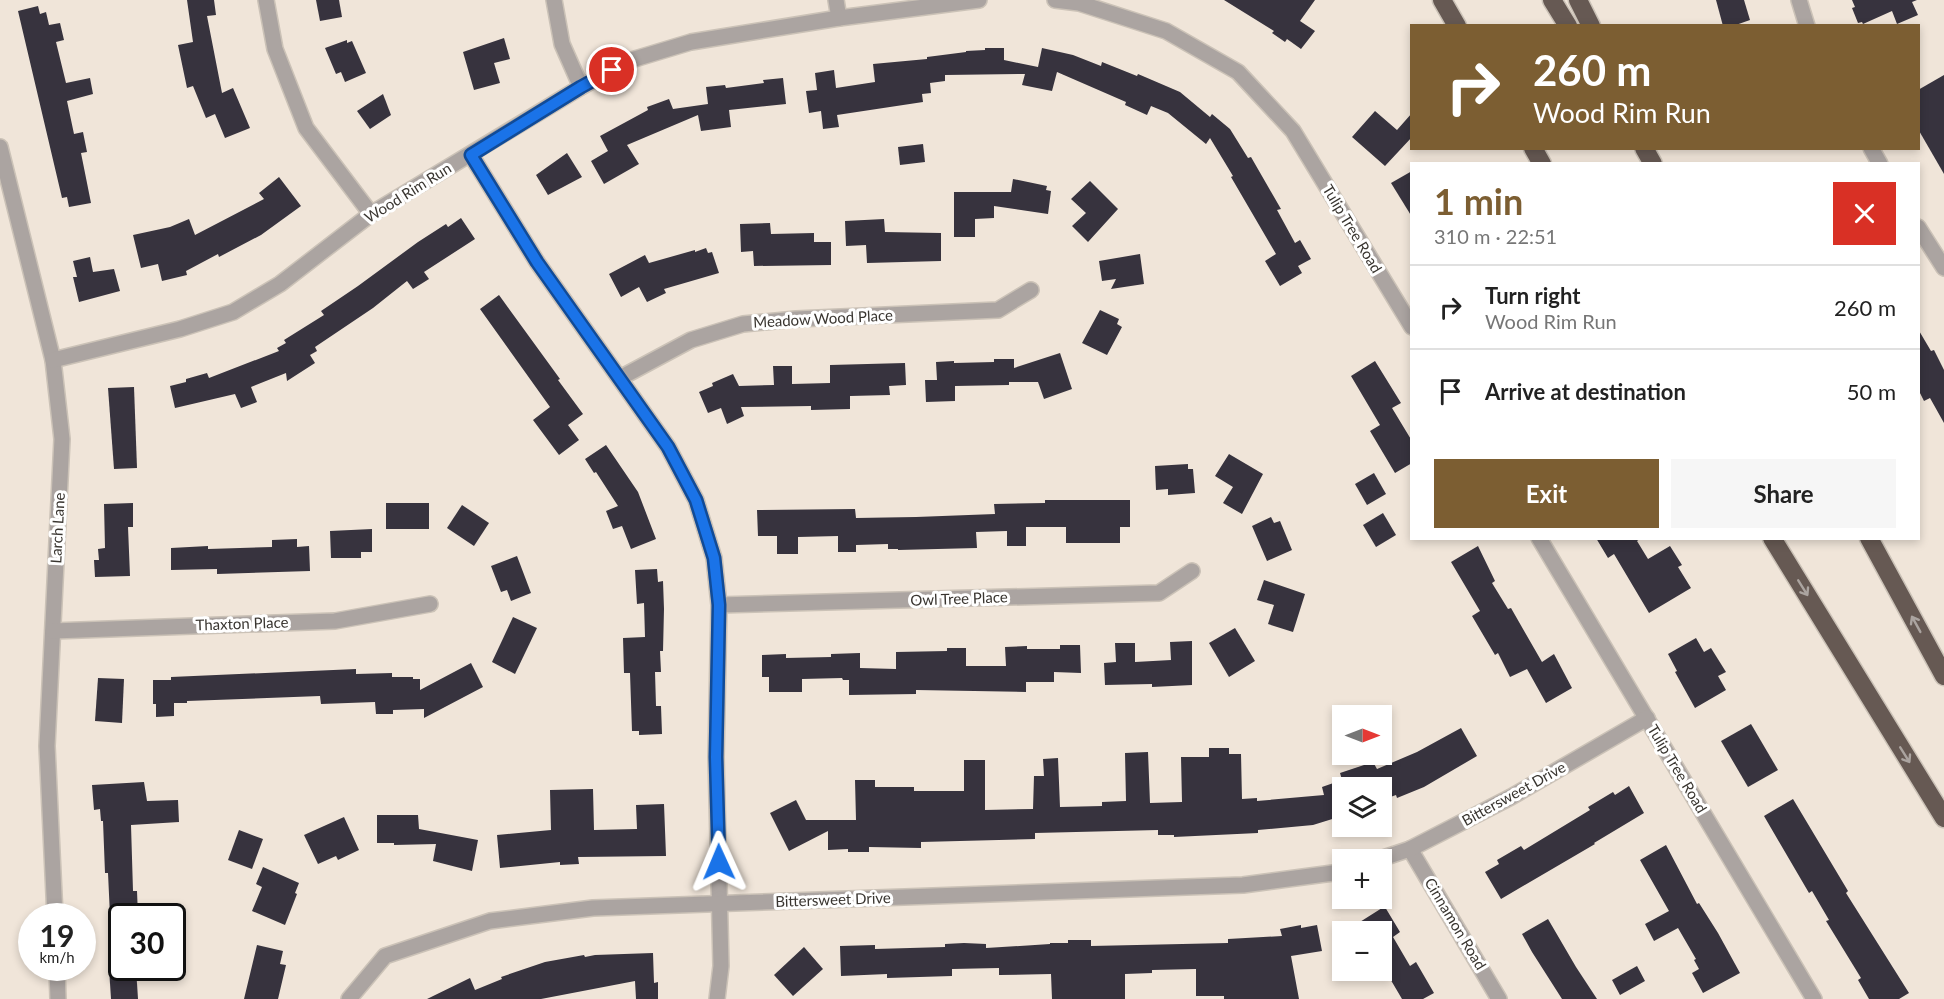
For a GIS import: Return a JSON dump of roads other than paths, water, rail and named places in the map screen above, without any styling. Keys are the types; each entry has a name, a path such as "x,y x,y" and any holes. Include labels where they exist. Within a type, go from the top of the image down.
{"highway":[{"path":"1442,0 1456,24"},
{"path":"1552,0 1567,24"},
{"path":"1578,0 1591,24"},
{"path":"1773,540 1944,818"},
{"path":"1870,540 1944,676"}],"street":[{"path":"266,0 275,49 306,128 371,214"},
{"path":"554,0 562,44 581,87"},
{"path":"836,0 839,18"},
{"name":"Wood Rim Run","path":"53,360 180,329 233,312 280,284 371,214 628,61 691,42 839,18 979,0"},
{"path":"1055,0 1079,2"},
{"path":"1799,0 1806,24"},
{"name":"Tulip Tree Road","path":"1079,2 1166,31 1238,72 1293,131 1410,324"},
{"name":"Larch Lane","path":"0,147 53,360 62,440 47,746 54,903"},
{"path":"471,155 537,262 668,447 696,500 714,558 719,605 716,757 721,966 717,999"},
{"path":"1920,230 1944,268"},
{"name":"Meadow Wood Place","path":"620,378 691,340 743,324 796,319 998,310 1031,290"},
{"name":"Tulip Tree Road","path":"1540,540 1815,999"},
{"name":"Owl Tree Place","path":"719,605 1160,593 1192,571"},
{"name":"Thaxton Place","path":"53,631 334,621 430,604"},
{"name":"Bittersweet Drive","path":"1392,855 1410,849 1511,797 1647,718"},
{"name":"Cinnamon Road","path":"1410,849 1499,999"},
{"name":"Bittersweet Drive","path":"349,999 385,956 490,921 593,908 1243,885 1332,873"},
{"path":"57,981 58,999"}]}
